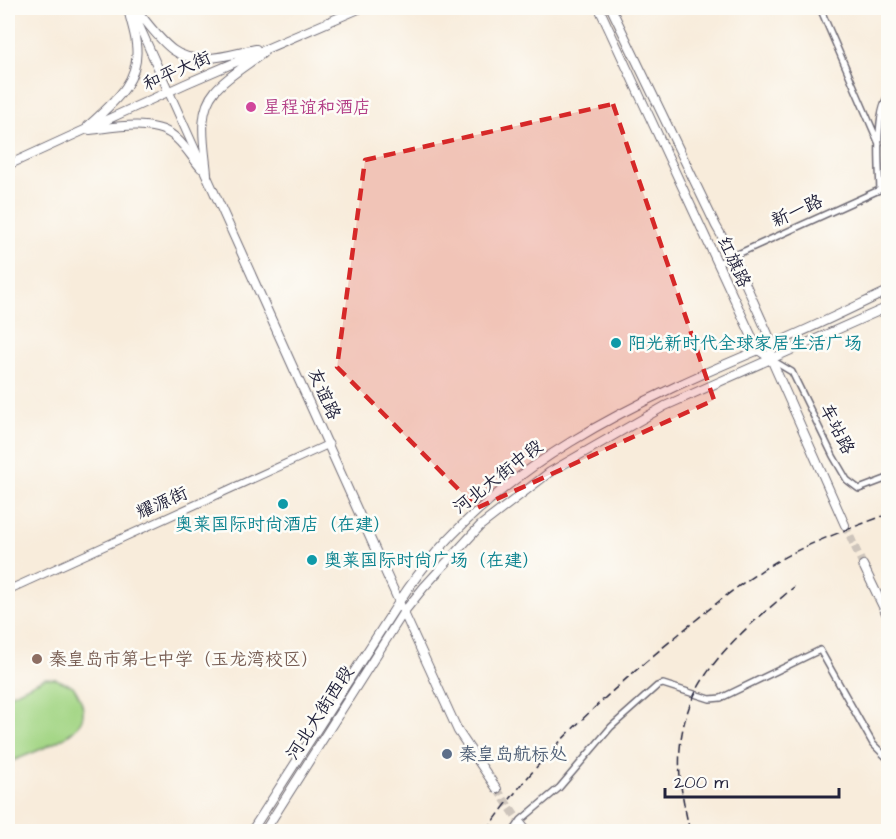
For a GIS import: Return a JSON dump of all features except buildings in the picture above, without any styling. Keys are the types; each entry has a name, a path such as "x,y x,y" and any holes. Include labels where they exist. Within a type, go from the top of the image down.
{"main road":[{"name":"友谊路","path":"129,8 207,175 458,731 497,789"},
{"path":"82,131 121,96 132,78 137,45 129,8"},
{"path":"135,8 173,51 192,58 212,58 272,46"},
{"name":"和平大街","path":"8,165 361,8"},
{"name":"红旗路","path":"599,8 758,350"},
{"path":"611,8 716,226 733,256 772,343 771,359 845,525"},
{"path":"207,175 203,125 207,105 215,91 272,46"},
{"path":"82,131 136,124 155,128 176,137 207,175"},
{"name":"河北大街中段","path":"251,831 414,579 451,537 508,486 596,426 632,407 888,291"},
{"name":"河北大街西段","path":"264,831 404,612 480,526 550,472 665,405 888,308"},
{"path":"758,350 771,359"},
{"path":"863,565 888,617"},
{"path":"521,824 527,831"}],"street":[{"path":"820,8 879,144"},
{"path":"880,190 879,144 884,102 888,96"},
{"name":"新一路","path":"718,263 888,186"},
{"name":"车站路","path":"771,359 792,372 818,428 847,480 859,489 888,478"},
{"name":"耀源街","path":"8,590 329,444"},
{"path":"513,831 521,820 559,788 611,727 657,686 663,684 710,699 721,698 820,650 873,744 888,759"}],"highlighted area":[{"path":"613,104 714,400 477,508 337,367 365,160"}],"green space":[{"path":"45,678 56,679 73,686 83,707 83,717 76,728 59,741 8,763 8,696"}],"tunnel":[{"path":"845,525 863,565"},
{"path":"497,789 521,824"}],"railway":[{"path":"486,832 527,778 572,729 647,661 724,597 792,553 888,514"},
{"path":"690,832 680,778 680,745 686,717 696,691 728,647 794,587"}],"place":[{"name":"星程谊和酒店","path":"251,107"},
{"name":"阳光新时代全球家居生活广场","path":"616,343"},
{"name":"奥莱国际时尚酒店（在建）","path":"283,504"},
{"name":"奥莱国际时尚广场（在建）","path":"312,560"},
{"name":"秦皇岛市第七中学（玉龙湾校区）","path":"37,659"},
{"name":"秦皇岛航标处","path":"447,754"}]}
